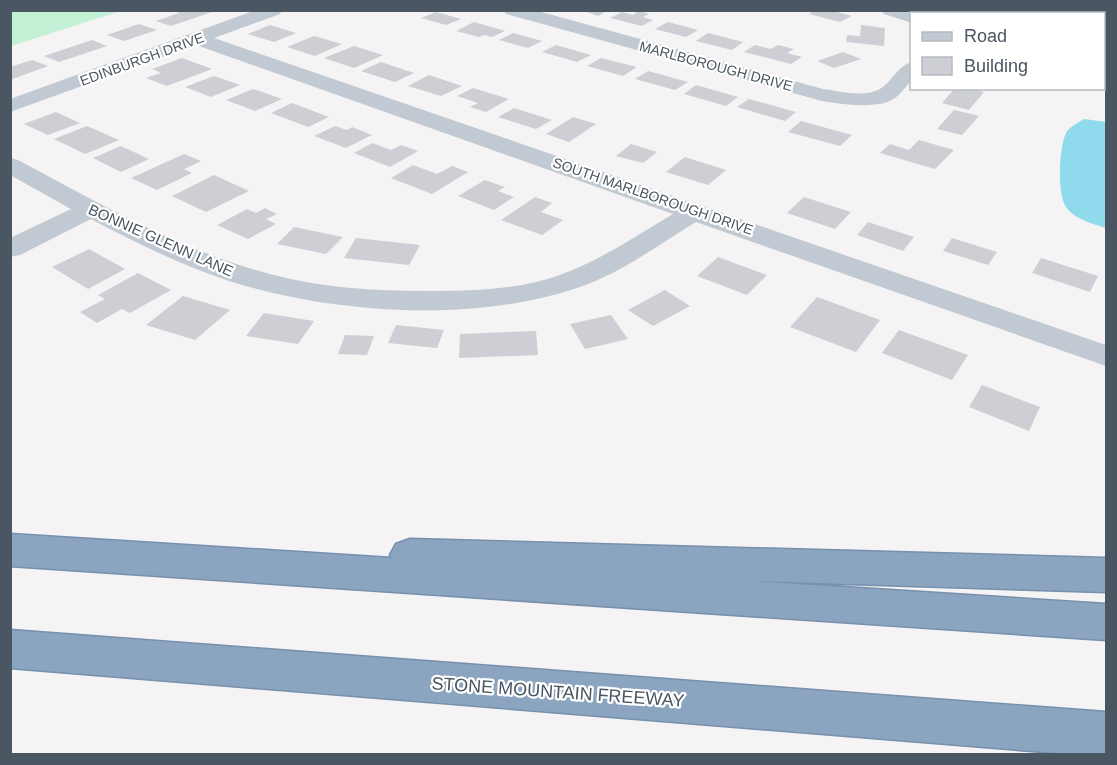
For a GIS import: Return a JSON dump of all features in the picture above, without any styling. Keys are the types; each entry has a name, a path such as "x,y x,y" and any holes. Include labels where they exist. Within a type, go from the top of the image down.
{"highway":[{"path":"10,543 1107,575"},
{"path":"10,550 1107,622"},
{"name":"STONE MOUNTAIN FREEWAY","path":"10,649 1107,735"}],"street":[{"name":"EDINBURGH DRIVE","path":"10,106 274,10"},
{"name":"MARLBOROUGH DRIVE","path":"512,10 811,92 855,100 885,95 910,70"},
{"path":"890,10 910,17"},
{"name":"SOUTH MARLBOROUGH DRIVE","path":"198,39 1107,356"},
{"name":"BONNIE GLENN LANE","path":"10,165 89,210 189,255 241,275 318,292 395,300 473,300 535,290 584,275 696,211"},
{"path":"10,249 89,210"}],"green space":[{"path":"11,10 121,10 121,11 11,46"}],"water":[{"path":"1084,119 1106,122 1106,228 1084,220 1069,211 1061,192 1060,170 1066,133"}],"building":[{"path":"173,10 209,10 212,12 171,26 156,21 179,13"},
{"path":"581,10 608,10 598,16"},
{"path":"816,10 830,10 852,16 840,22 809,14"},
{"path":"639,11 649,14 643,17 653,20 642,26 610,18 622,12 633,15"},
{"path":"436,12 461,19 446,25 421,18"},
{"path":"474,22 505,31 492,37 484,35 479,37 456,31"},
{"path":"668,22 698,30 686,37 655,29"},
{"path":"139,24 157,30 124,41 107,35"},
{"path":"270,25 296,33 274,42 248,34"},
{"path":"861,25 885,28 884,46 846,42 847,35 860,36"},
{"path":"513,33 542,41 528,48 499,40"},
{"path":"708,33 743,42 732,50 696,41"},
{"path":"314,36 342,44 315,56 287,47"},
{"path":"92,40 107,46 59,62 44,56"},
{"path":"556,45 591,55 577,62 542,52"},
{"path":"755,45 771,49 778,45 794,49 787,53 802,57 791,64 744,52"},
{"path":"354,46 383,55 354,68 324,58"},
{"path":"843,52 861,59 834,68 817,61"},
{"path":"182,58 212,69 167,86 146,78 161,73 152,69"},
{"path":"601,58 637,67 623,76 587,66"},
{"path":"32,60 48,66 10,80 10,67"},
{"path":"381,62 414,73 395,82 361,71"},
{"path":"648,71 688,82 675,90 635,79"},
{"path":"429,75 462,86 441,96 408,86"},
{"path":"214,76 240,85 211,97 185,87"},
{"path":"696,85 738,97 726,106 684,94"},
{"path":"473,88 509,99 486,112 470,107 478,103 457,96"},
{"path":"253,89 282,99 255,111 226,100"},
{"path":"953,90 984,92 969,110 942,103"},
{"path":"749,99 796,112 785,121 737,107"},
{"path":"292,103 329,117 308,127 271,113"},
{"path":"514,108 552,120 536,129 498,117"},
{"path":"954,110 979,116 962,135 937,129"},
{"path":"56,112 80,123 48,135 24,124"},
{"path":"573,117 596,124 569,142 546,134"},
{"path":"801,121 852,135 840,146 788,132"},
{"path":"87,126 119,140 85,154 54,139"},
{"path":"335,126 347,130 352,127 372,135 346,148 314,136"},
{"path":"919,140 954,150 935,169 880,153 890,144 909,150"},
{"path":"372,143 391,150 401,145 418,151 390,167 354,153"},
{"path":"631,144 657,152 643,163 616,156"},
{"path":"121,146 149,159 121,172 93,158"},
{"path":"184,154 201,161 184,169 192,173 157,190 131,178"},
{"path":"685,157 726,170 708,185 666,172"},
{"path":"413,165 437,174 452,166 468,172 432,194 391,178"},
{"path":"214,175 249,191 206,212 172,196"},
{"path":"485,180 505,187 498,191 514,197 494,210 458,196"},
{"path":"535,197 552,203 541,212 563,220 542,235 501,220"},
{"path":"804,197 851,212 835,229 787,213"},
{"path":"265,208 277,214 266,219 276,224 248,239 217,225 247,209 256,213"},
{"path":"868,222 914,237 903,251 857,235"},
{"path":"294,227 343,237 326,254 277,244"},
{"path":"356,238 420,245 409,265 344,258"},
{"path":"952,238 997,252 988,265 943,251"},
{"path":"89,249 125,269 88,289 52,267"},
{"path":"718,257 767,275 747,295 697,276"},
{"path":"1041,258 1098,276 1090,292 1032,273"},
{"path":"138,273 171,290 130,313 122,309 97,323 80,312 105,299 98,295"},
{"path":"665,290 690,306 653,326 628,310"},
{"path":"183,296 230,310 195,340 146,325"},
{"path":"817,297 880,320 856,352 790,327"},
{"path":"264,313 314,321 298,344 246,336"},
{"path":"611,315 628,339 585,349 570,324"},
{"path":"396,325 444,330 437,348 388,343"},
{"path":"899,330 968,355 952,380 882,353"},
{"path":"536,331 538,355 459,358 460,334"},
{"path":"345,335 374,336 367,355 338,354"},
{"path":"982,385 1040,407 1029,431 969,407"}]}
